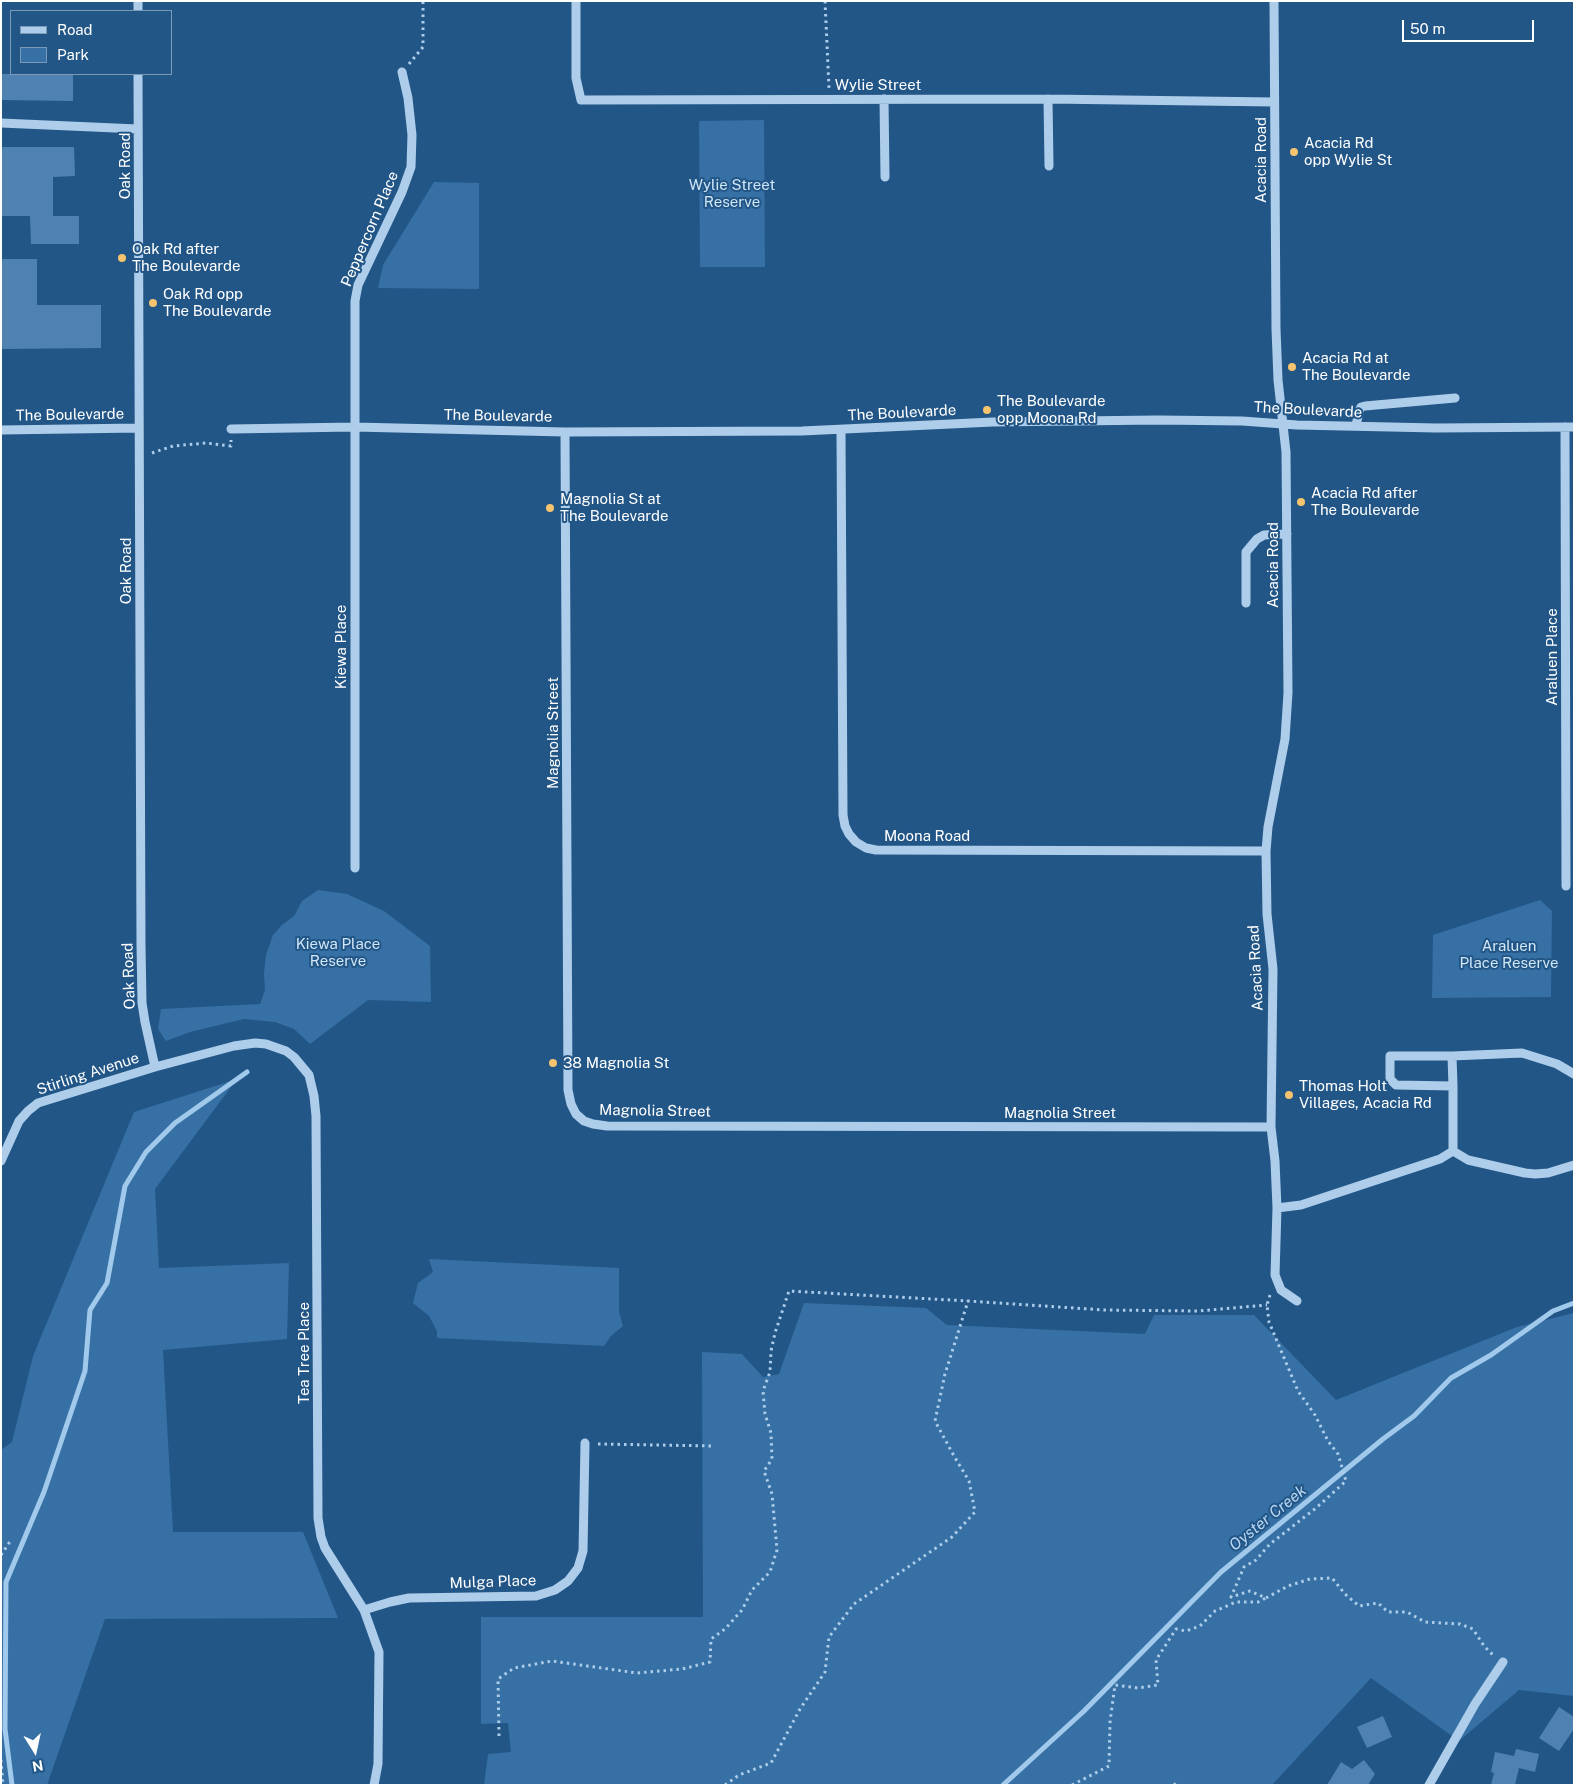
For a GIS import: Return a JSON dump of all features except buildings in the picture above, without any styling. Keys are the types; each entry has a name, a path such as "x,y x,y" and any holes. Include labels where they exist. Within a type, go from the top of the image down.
{"street":[{"name":"Wylie Street","path":"576,1 576,78 581,100 1048,99 1274,102"},
{"name":"Acacia Road","path":"1274,1 1276,329 1278,380 1286,452 1288,708 1283,747 1268,827 1266,851 1267,914 1273,969 1271,1126 1275,1161 1275,1275"},
{"name":"Peppercorn Place","path":"354,427 355,301 358,285 408,180 413,155 408,98 402,72"},
{"name":"Oak Road","path":"138,75 142,1003 155,1067"},
{"path":"884,99 885,177"},
{"path":"1048,99 1049,166"},
{"path":"1,123 138,129"},
{"path":"1356,426 1361,407 1454,398"},
{"name":"The Boulevarde","path":"231,429 354,427 565,432 841,430 993,422 1061,421 1242,421 1284,425 1436,428 1570,427"},
{"name":"Kiewa Place","path":"354,427 354,868"},
{"name":"Araluen Place","path":"1566,886 1570,427"},
{"name":"The Boulevarde","path":"1,430 139,428"},
{"name":"Moona Road","path":"841,430 843,815 848,834 856,842 866,848 876,850 1266,851"},
{"name":"Magnolia Street","path":"565,432 568,1090 571,1104 576,1114 593,1124 607,1126 1271,1126"},
{"path":"1246,603 1246,552 1257,539 1264,535 1287,534"},
{"name":"Tea Tree Place","path":"155,1067 234,1046 254,1043 266,1044 286,1051 294,1057 308,1074 314,1096 316,1116 319,1528 330,1558 364,1610 379,1652 378,1764 374,1785"},
{"path":"1453,1086 1396,1085 1390,1079 1390,1056 1522,1053 1557,1064 1574,1074"},
{"path":"1452,1056 1453,1151"},
{"name":"Stirling Avenue","path":"1,1161 19,1121 38,1103 155,1067"},
{"path":"1453,1151 1468,1160 1525,1173 1548,1173 1574,1165"},
{"path":"1276,1208 1301,1205 1440,1159 1453,1151"},
{"path":"1275,1275 1282,1290 1297,1301"},
{"name":"Mulga Place","path":"364,1610 409,1598 536,1596 555,1590 568,1582 578,1568 583,1551 585,1443"},
{"path":"1429,1785 1475,1704 1503,1662"}],"path":[{"path":"402,72 423,47 423,1"},
{"path":"825,1 830,99"},
{"path":"140,457 173,446 206,444 230,446 231,429"},
{"path":"1266,1598 1250,1591 1232,1597 1244,1566 1256,1560 1270,1544 1316,1508 1346,1481 1338,1454 1298,1391 1269,1322 1267,1305 1275,1275"},
{"path":"499,1736 498,1679 514,1668 552,1661 637,1673 682,1669 710,1662 711,1640 725,1629 742,1610 752,1590 770,1572 777,1550 772,1494 764,1471 772,1459 771,1433 765,1414 763,1391 770,1372 771,1351 775,1333 789,1291 968,1300 1104,1310 1198,1311 1267,1305"},
{"path":"725,1785 739,1775 772,1762 800,1709 825,1672 829,1637 854,1604 952,1537 975,1512 970,1480 954,1456 935,1421 945,1374 968,1300"},
{"path":"585,1443 715,1446"},
{"path":"1,1555 11,1540"},
{"path":"1072,1785 1108,1766 1110,1722 1116,1686 1138,1688 1158,1684 1156,1660 1176,1629 1186,1632 1200,1626 1215,1611 1236,1602 1258,1602 1288,1586 1310,1579 1332,1578 1345,1594 1359,1606 1378,1604 1388,1612 1407,1612 1425,1622 1460,1624 1472,1629 1484,1646 1503,1662"},
{"path":"1,1760 3,1785"}],"green space":[{"name":"Wylie Street Reserve","path":"764,120 765,267 700,267 699,121"},
{"path":"434,182 479,183 479,289 378,288 383,265"},
{"name":"Kiewa Place Reserve","path":"318,890 347,894 384,911 430,946 431,1002 368,1000 310,1044 294,1029 275,1022 244,1019 190,1032 166,1041 158,1029 161,1009 260,1004 265,990 266,955 273,935 294,916 302,901"},
{"name":"Araluen Place Reserve","path":"1540,900 1552,911 1551,997 1432,998 1433,935"},
{"path":"237,1079 155,1189 159,1268 289,1263 287,1339 163,1350 173,1532 303,1532 338,1618 105,1619 47,1785 1,1785 1,1450 12,1442 33,1356 134,1112"},
{"path":"429,1259 619,1268 619,1312 623,1326 611,1336 604,1346 437,1338 437,1331 429,1316 413,1303 418,1283 433,1272"},
{"path":"804,1303 926,1308 947,1325 1145,1334 1154,1315 1254,1315 1336,1400 1517,1327 1574,1313 1574,1696 1519,1690 1459,1741 1371,1678 1272,1785 484,1785 488,1754 511,1752 508,1723 481,1724 481,1617 703,1617 702,1352 742,1354 763,1377 779,1374"}],"waterway":[{"path":"12,1785 5,1729 6,1582 44,1492 85,1371 90,1310 107,1283 125,1186 146,1152 175,1123 247,1072"},
{"name":"Oyster Creek","path":"1003,1785 1084,1711 1221,1572 1383,1439 1414,1416 1451,1378 1491,1355 1553,1311 1574,1303"}],"place":[{"name":"Acacia Rd opp Wylie St","path":"1294,152"},
{"name":"Oak Rd after The Boulevarde","path":"122,258"},
{"name":"Oak Rd opp The Boulevarde","path":"153,303"},
{"name":"Acacia Rd at The Boulevarde","path":"1292,367"},
{"name":"The Boulevarde opp Moona Rd","path":"987,410"},
{"name":"Acacia Rd after The Boulevarde","path":"1301,502"},
{"name":"Magnolia St at The Boulevarde","path":"550,508"},
{"name":"38 Magnolia St","path":"553,1063"},
{"name":"Thomas Holt Villages, Acacia Rd","path":"1289,1095"}]}
